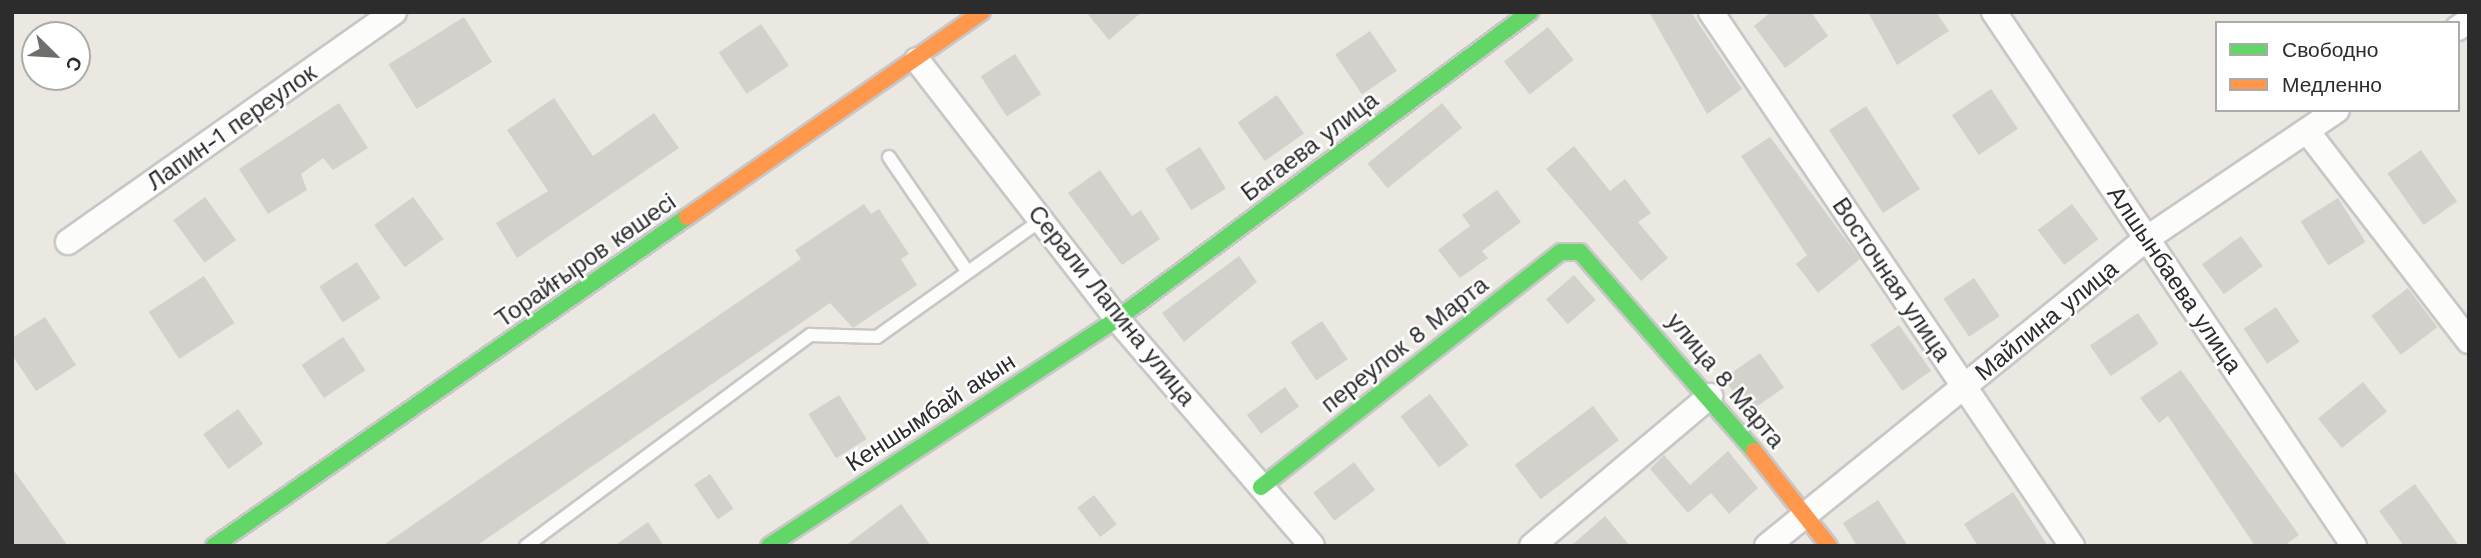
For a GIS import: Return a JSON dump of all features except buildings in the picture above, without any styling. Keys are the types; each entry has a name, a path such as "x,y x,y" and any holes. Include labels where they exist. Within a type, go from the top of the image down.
{"street":[{"name":"Лапин-1 переулок","path":"68,242 394,12"},
{"name":"Торайғыров көшесі","path":"214,546 917,60 982,12"},
{"name":"Багаева улица","path":"1117,319 1530,12"},
{"name":"Восточная улица","path":"1711,12 2072,546"},
{"name":"Алшынбаева улица","path":"1994,12 2354,546"},
{"name":"Серали Лапина улица","path":"917,60 1117,319 1312,546"},
{"name":"Майлина улица","path":"1767,546 2146,239 2334,112"},
{"path":"2307,131 2469,341"},
{"name":"переулок 8 Марта","path":"1261,486 1561,252 1580,252"},
{"name":"улица 8 Марта","path":"1580,252 1710,396 1807,514 1829,546"},
{"name":"Кеншымбай акын","path":"769,546 1117,319"},
{"path":"1532,546 1710,396"}],"lane":[{"path":"889,157 967,271"},
{"path":"526,546 810,335 877,337 1041,220"}],"traffic: fast":[{"path":"769,546 1117,319 1530,12"},
{"path":"214,546 687,217"},
{"path":"1261,487 1561,252 1580,252 1754,451"}],"traffic: slow":[{"path":"687,217 982,12"},
{"path":"1754,451 1829,546"}]}
